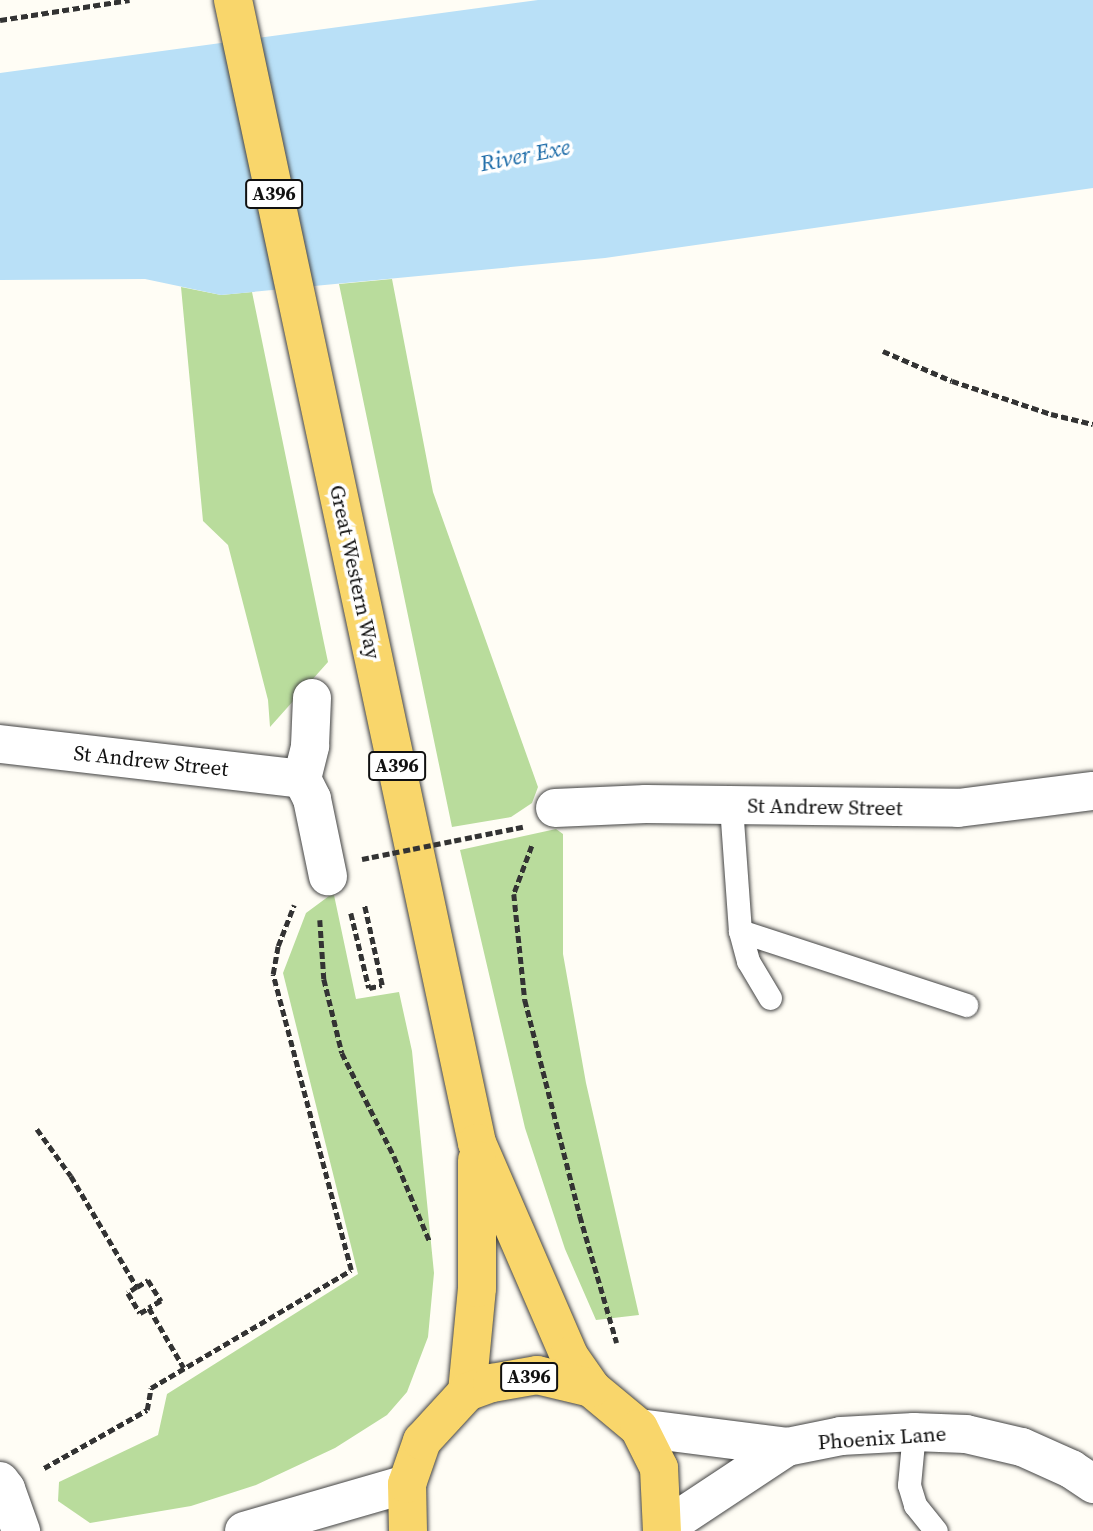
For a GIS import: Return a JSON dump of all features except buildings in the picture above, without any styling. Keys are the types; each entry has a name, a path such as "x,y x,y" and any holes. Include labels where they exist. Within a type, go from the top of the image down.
{"main road":[{"name":"Great Western Way","path":"233,0 477,1143"},
{"name":"A396","path":"477,1143 569,1356 591,1388 639,1428 659,1468 663,1530"},
{"name":"A396","path":"467,1392 477,1288 477,1143"},
{"name":"A396","path":"408,1531 407,1484 422,1441 467,1392 492,1383 537,1375 591,1388"}],"street":[{"path":"312,698 310,746 302,779 312,799 337,886"},
{"name":"St Andrew Street","path":"0,744 302,779"},
{"name":"St Andrew Street","path":"541,817 731,806 958,808 1093,791"},
{"name":"Phoenix Lane","path":"639,1428 787,1447 841,1437 914,1432 966,1434 1022,1447 1071,1469 1093,1484"},
{"name":"Phoenix Lane","path":"663,1530 787,1447"},
{"path":"244,1531 407,1484"},
{"path":"3,1485 21,1531"}],"lane":[{"path":"731,806 740,931 748,961 771,998"},
{"path":"740,931 966,1005"},
{"path":"914,1432 909,1485 915,1505 936,1531"}],"path":[{"path":"0,20 129,0"},
{"path":"883,351 952,381 1051,414 1093,424"},
{"path":"434,1251 394,1156 342,1053 324,979 337,886 362,859 541,817"},
{"path":"534,842 514,894 525,1000 580,1216 617,1343 591,1388"},
{"path":"337,886 369,988 382,985 362,898"},
{"path":"3,1485 147,1410 151,1388 351,1270 274,974 278,946 297,898"},
{"path":"37,1129 71,1176 137,1287"},
{"path":"148,1280 161,1301 140,1313 128,1293 137,1287 148,1280"},
{"path":"149,1308 184,1368"}],"green space":[{"path":"392,279 433,492 538,787 532,803 511,817 452,827 339,284"},
{"path":"181,287 221,295 252,292 328,662 270,727 268,700 228,545 203,521"},
{"path":"556,829 563,834 563,954 586,1083 639,1315 596,1320 565,1249 525,1128 460,850"},
{"path":"334,895 356,999 399,992 412,1051 434,1273 428,1337 407,1392 387,1415 335,1448 256,1485 191,1506 90,1523 58,1501 59,1482 158,1435 167,1394 358,1274 283,973 306,913"}],"water":[{"name":"River Exe","path":"538,0 1093,0 1093,188 605,258 221,295 145,279 0,280 0,73"}]}
